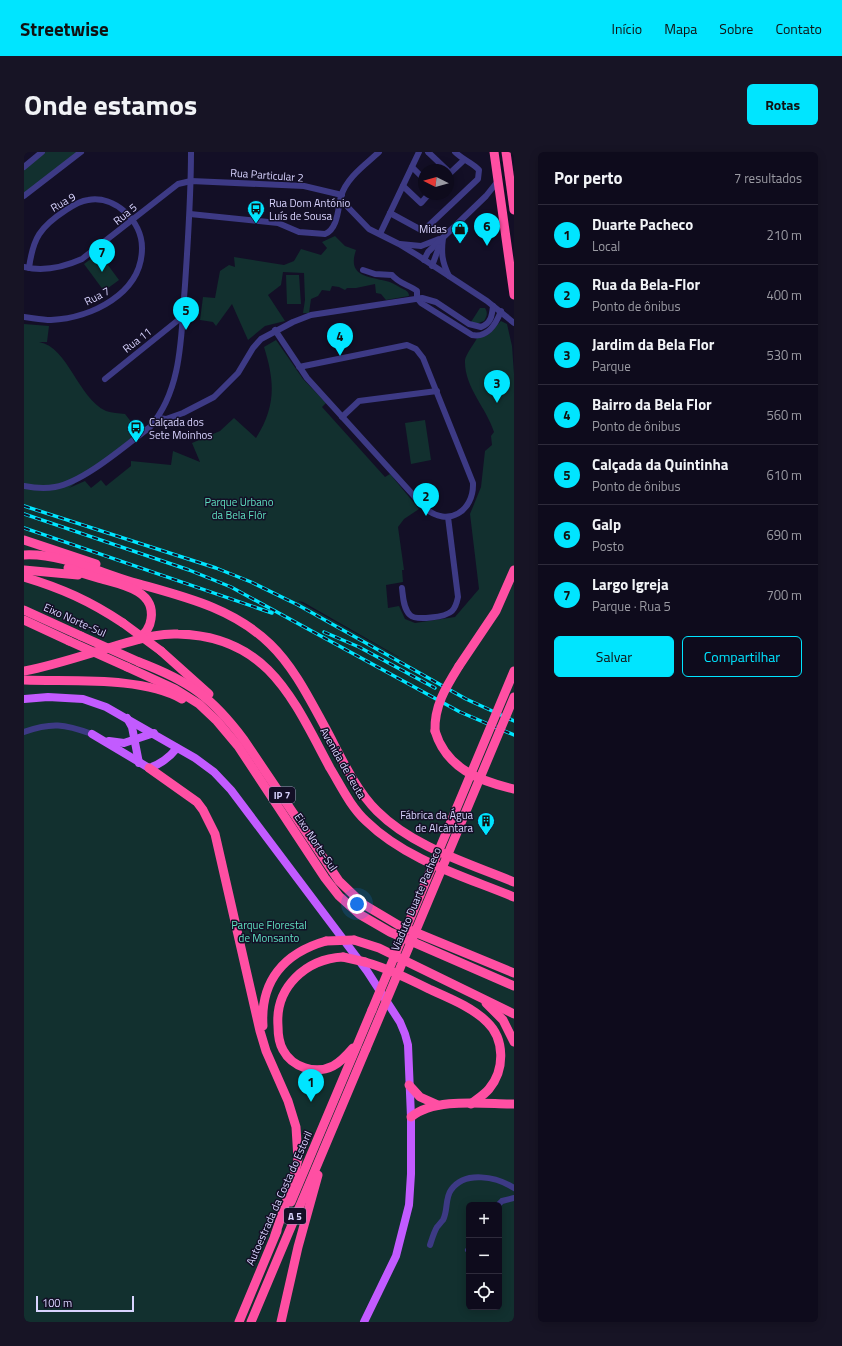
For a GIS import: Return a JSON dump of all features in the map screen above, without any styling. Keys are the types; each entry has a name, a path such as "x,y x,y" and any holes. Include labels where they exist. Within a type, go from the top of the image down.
{"highway":[{"path":"494,152 514,294"},
{"path":"506,152 514,210"},
{"path":"24,540 114,570 179,596"},
{"path":"24,556 40,555 63,560 179,596"},
{"path":"24,556 64,566 93,577 136,590 149,602 152,612 150,623 146,632 135,640"},
{"path":"24,570 93,577"},
{"path":"514,570 496,611 459,666 439,701 436,715 436,731 446,754 457,766 488,781 514,788"},
{"path":"24,577 73,593 123,623 161,651 201,685 221,711"},
{"name":"Avenida de Ceuta","path":"179,596 207,605 230,615 251,628 270,644 285,661 306,692 357,784 377,812 403,832 425,845 514,882"},
{"name":"Eixo Norte-Sul","path":"24,610 139,662 171,674 194,688 221,711 244,740 339,881 363,904 397,924 514,973"},
{"name":"Eixo Norte-Sul","path":"24,620 180,692 199,704 217,721 238,746 325,878 339,896 359,914 390,932 514,986"},
{"name":"Avenida de Ceuta","path":"24,671 135,640 167,634 201,635 237,647 250,654 271,671 293,700 344,792 366,821 390,842 423,860 514,897"},
{"path":"24,666 36,668"},
{"name":"Viaduto Duarte Pacheco","path":"342,1084 358,1042 514,671"},
{"path":"24,680 90,682 147,687 175,695 217,721"},
{"path":"293,700 306,692"},
{"name":"Viaduto Duarte Pacheco","path":"340,1111 514,697"},
{"path":"149,768 197,802 203,810 215,834 260,1031 271,1063 291,1109 298,1145 298,1159 292,1185 275,1235"},
{"path":"344,792 357,784"},
{"path":"271,1063 262,1018 265,1000 271,981 286,961 302,950 326,941 354,940 379,948 514,1014"},
{"path":"358,1042 339,1062 329,1068 317,1070 302,1067 294,1062 282,1049 279,1039 278,1010 281,1000 291,982 311,965 328,959 343,957 365,962 396,974 467,1008 485,1020 494,1030 500,1048 499,1071 489,1090 471,1104"},
{"path":"474,994 500,1017 514,1042"},
{"name":"Autoestrada da Costa do Estoril","path":"239,1322 275,1235 299,1186 342,1084"},
{"path":"409,1085 420,1097 438,1105"},
{"path":"410,1117 419,1110 438,1105 512,1105"},
{"path":"281,1322 303,1228 340,1111"},
{"name":"Autoestrada da Costa do Estoril","path":"251,1322 340,1111"}],"main road":[{"path":"24,699 48,697 83,700 106,706 154,733 214,772 231,790 367,971 400,1022 408,1045 411,1189 405,1223 396,1256 364,1322"},
{"path":"127,717 132,727 140,763"},
{"path":"92,734 117,743 134,741 154,733"},
{"path":"92,734 149,768 158,766 169,758 177,748"}],"street":[{"path":"24,167 42,152"},
{"path":"24,196 82,152"},
{"path":"24,486 33,488 54,487 76,480 150,427 158,418 167,402 181,343 190,214 191,152"},
{"path":"190,214 278,223 299,232 324,235 333,229 341,198 356,173 379,152"},
{"path":"380,234 419,152"},
{"path":"428,152 439,164"},
{"path":"390,213 423,231 478,179 480,170 475,165 464,160 455,152"},
{"path":"454,168 464,160"},
{"path":"412,167 418,173"},
{"name":"Rua Particular 2","path":"191,181 304,186 341,198"},
{"name":"Rua 5","path":"27,268 51,269 69,265 82,259 178,184 191,181"},
{"path":"424,260 428,252 486,196 498,181"},
{"path":"403,186 421,203 424,200"},
{"path":"341,198 364,225 399,244 424,260 501,311 514,323"},
{"name":"Rua 9","path":"27,268 38,234 45,225 77,204 88,200 109,202 119,206 132,220"},
{"name":"Rua 7","path":"24,318 50,320 79,315 109,303 116,297 128,285 137,272 142,259 140,236 132,220"},
{"path":"399,244 422,246 443,238"},
{"path":"432,266 443,238"},
{"path":"443,238 442,260 450,278"},
{"path":"363,270 375,274 392,275 396,280 417,291 417,298 420,303 463,331 475,335 482,335 489,331 496,323 501,311"},
{"path":"158,418 166,419 183,413 214,397 238,373 253,348 261,340 275,330 311,315 417,298 436,302 476,327 481,327 488,324 493,306"},
{"name":"Rua 11","path":"105,380 110,374 182,317"},
{"path":"275,330 299,367 307,378 425,508 439,516 448,517 463,511 468,505 473,492 473,483 437,391 422,358 416,349 407,345 299,367"},
{"path":"342,417 359,401 437,391"},
{"path":"402,588 405,607 410,615 418,618 444,615 451,612 457,605 458,597 448,517"},
{"path":"24,732 41,726 66,725 92,734"},
{"path":"430,1244 437,1228 443,1220 450,1191 460,1182 480,1177 487,1177 501,1181 514,1188"},
{"path":"501,1202 514,1198"}],"green space":[{"path":"41,152 82,152 24,198 24,165"},
{"path":"335,236 345,246 356,250 354,265 360,273 366,276 388,281 406,291 409,296 386,300 381,294 376,293 375,284 356,288 347,288 345,290 332,286 330,291 322,290 318,296 311,299 309,313 303,313 305,300 304,273 283,272 281,285 268,295 285,321 265,326 248,340 232,304 216,326 213,322 200,320 203,297 215,298 220,271 229,265 235,267 234,257 284,265 294,261 301,249 321,255 327,248 322,242"},
{"path":"99,253 119,280 104,291 84,264"},
{"path":"286,275 299,275 301,304 287,304"},
{"path":"480,308 485,308 487,311 484,321 476,324 471,322"},
{"name":"Parque Florestal de Monsanto","path":"501,321 507,324 512,346 514,374 514,1322 24,1322 24,324 49,326 47,342 39,342 49,346 58,353 96,405 106,411 125,414 136,428 134,432 137,436 69,488 85,481 91,488 101,480 106,486 131,466 131,461 171,465 173,451 200,462 192,443 220,431 234,418 256,438 267,415 272,394 270,371 264,347 276,340 303,379 326,403 322,407 385,477 390,474 419,509 404,519 398,527 404,570 402,570 403,582 386,585 388,608 399,606 405,619 415,623 455,617 479,589 470,514 481,487 485,451 492,445 491,436 494,432 472,388 466,370 465,360 477,338 488,335","holes":["298,601 303,602 399,657"]},
{"path":"425,420 431,460 411,464 405,423"}],"railway":[{"path":"24,506 216,568 251,582 298,605 466,699 514,721"},
{"path":"24,514 189,570 231,587 460,712 514,735"},
{"path":"24,528 272,613"},
{"path":"324,632 359,647 435,688"}],"place":[{"name":"Rua Dom António Luís de Sousa","path":"256,224"},
{"name":"Midas","path":"460,244"},
{"name":"Galp","path":"487,246"},
{"name":"Largo Igreja","path":"102,272"},
{"name":"Calçada da Quintinha","path":"186,330"},
{"name":"Bairro da Bela Flor","path":"340,356"},
{"name":"Jardim da Bela Flor","path":"497,403"},
{"name":"Calçada dos Sete Moinhos","path":"136,443"},
{"name":"Rua da Bela-Flor","path":"426,516"},
{"name":"Fábrica da Água de Alcântara","path":"486,836"},
{"name":"Duarte Pacheco","path":"311,1102"}],"park label":[{"name":"Parque Urbano da Bela Flôr","path":"239,508"}]}
